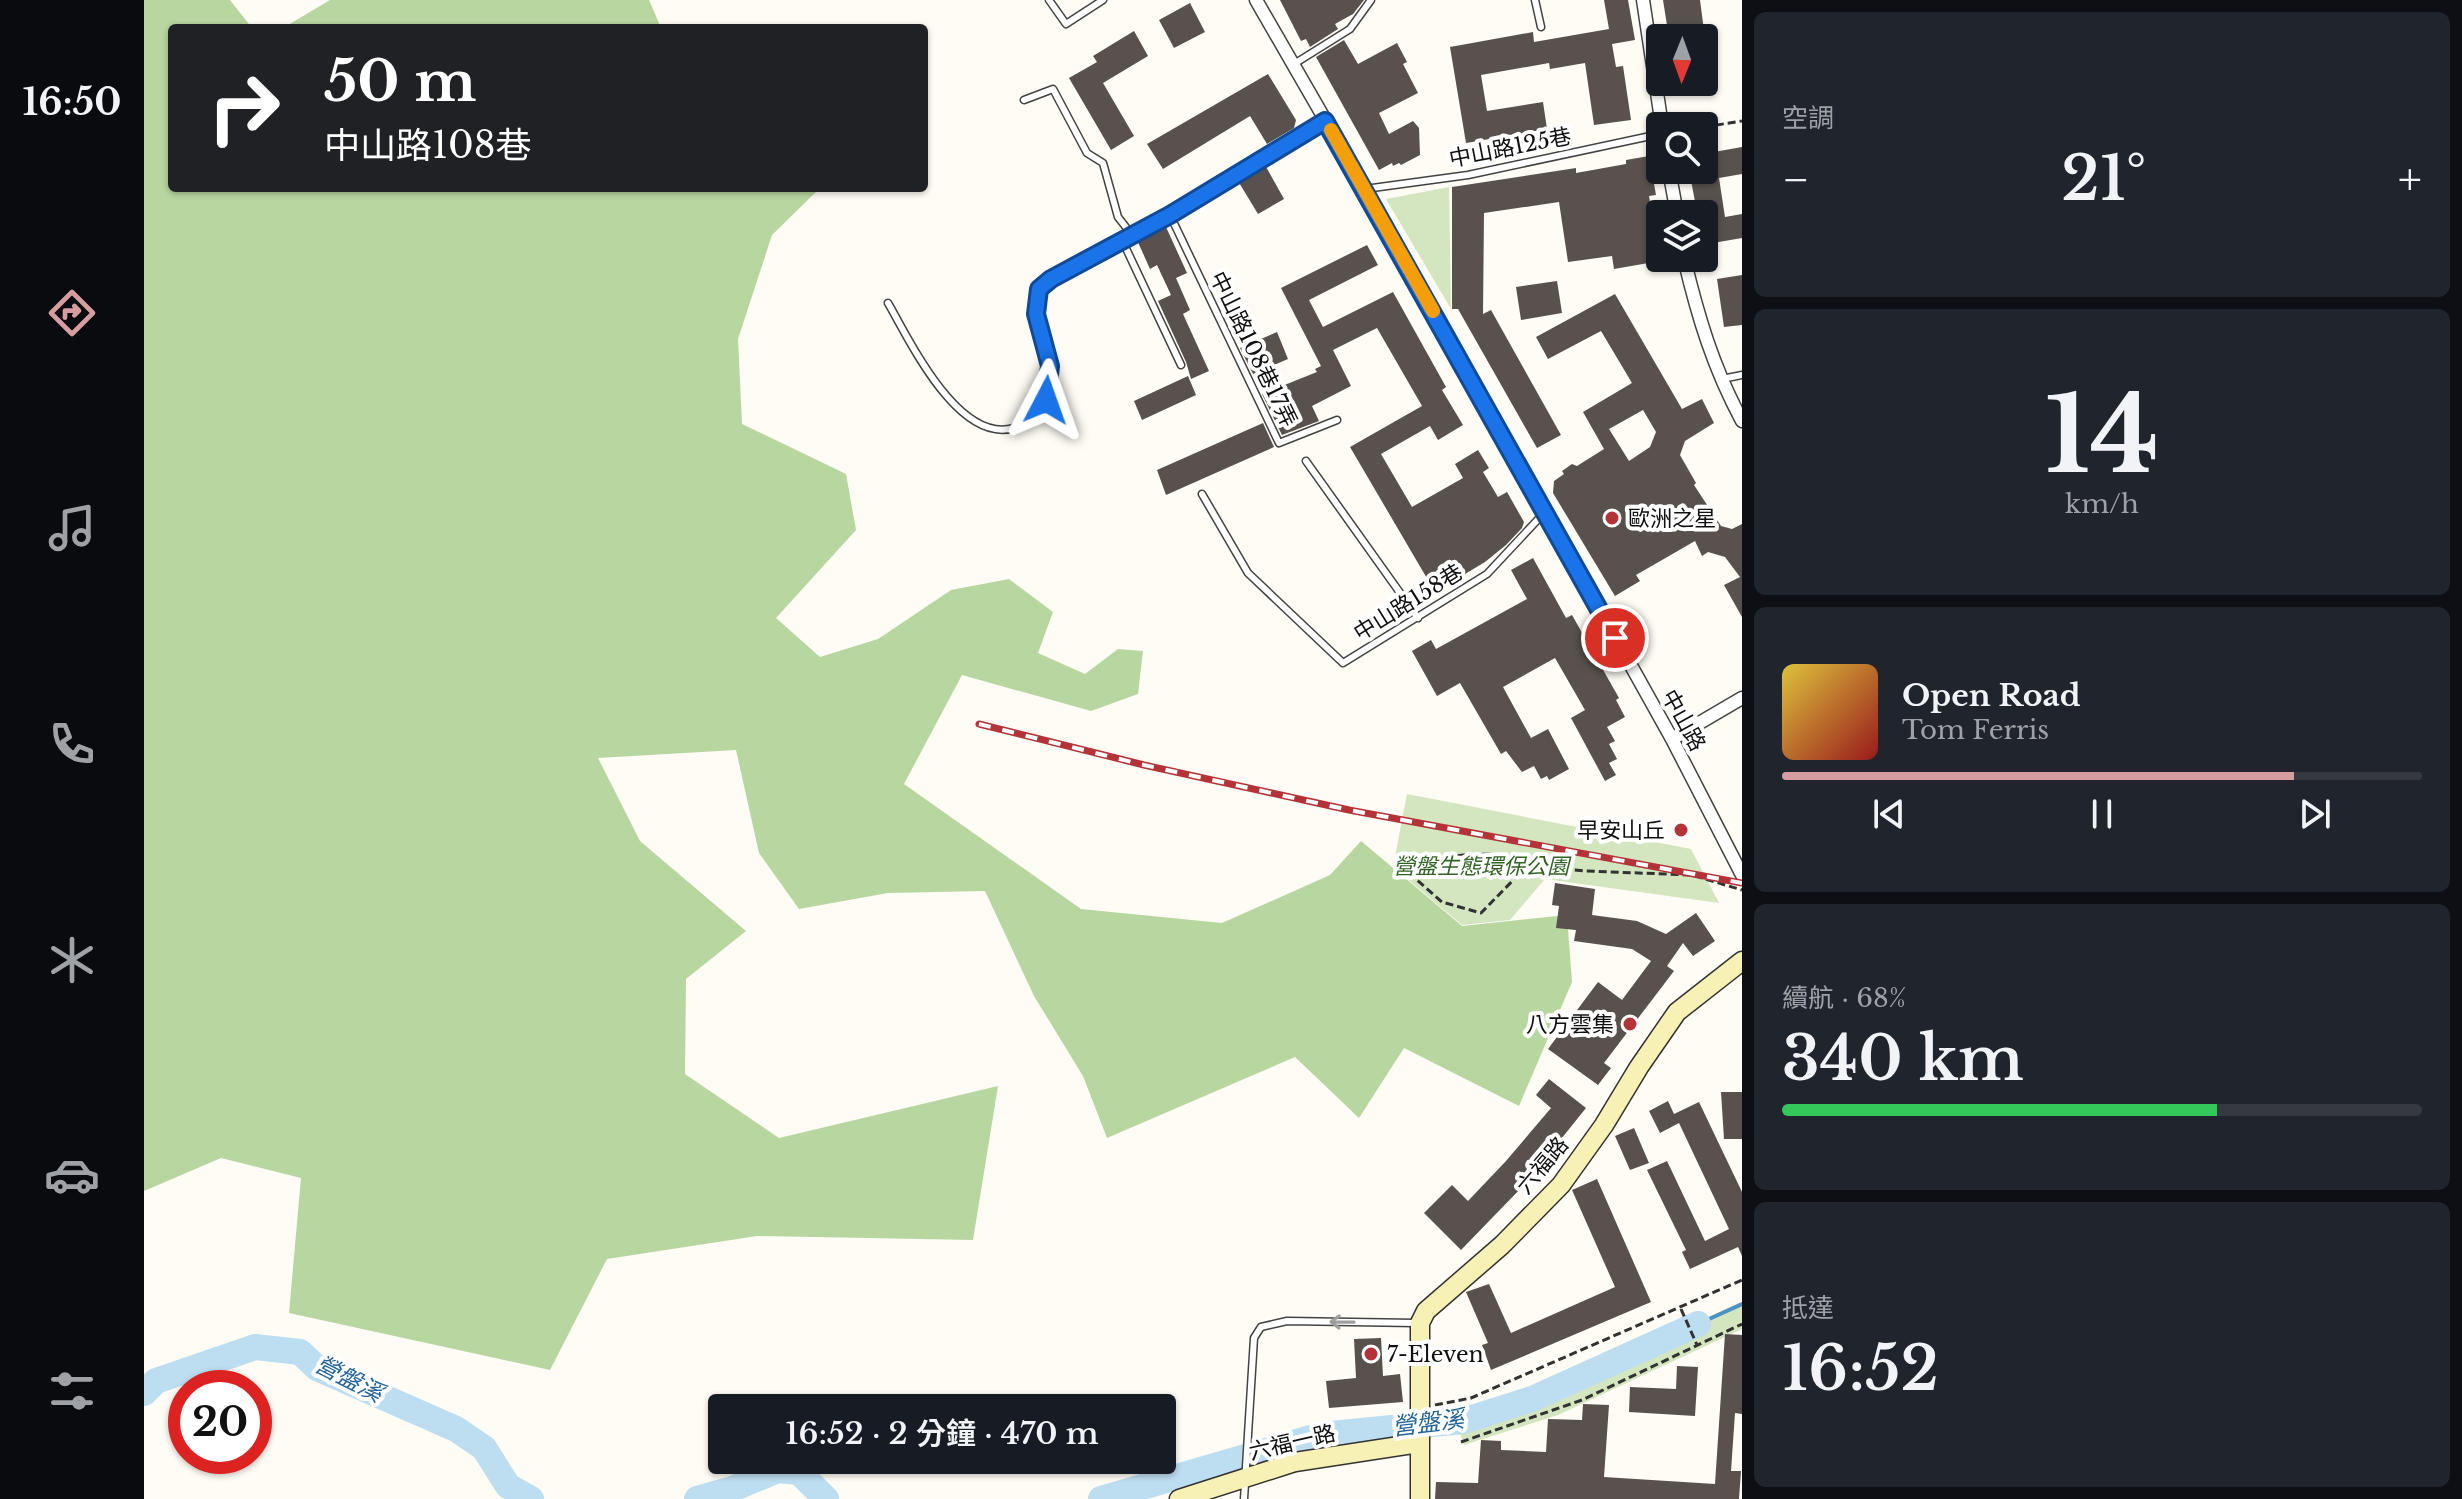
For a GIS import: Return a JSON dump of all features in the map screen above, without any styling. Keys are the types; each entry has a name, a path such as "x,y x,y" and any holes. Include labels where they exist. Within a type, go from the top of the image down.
{"street":[{"name":"中山路","path":"1256,0 1672,739 1742,875"},
{"path":"1643,0 1660,112"},
{"path":"1687,272 1698,318 1720,379 1742,421"},
{"path":"1672,739 1742,698"},
{"name":"六福路","path":"1420,1323 1426,1311 1502,1245 1561,1185 1677,1012 1742,961"},
{"path":"1420,1323 1420,1499"},
{"name":"六福一路","path":"1179,1499 1247,1472 1419,1443"}],"lane":[{"path":"1049,0 1066,24 1103,0"},
{"path":"1294,64 1350,29 1371,0"},
{"path":"1535,0 1541,27"},
{"path":"1024,100 1053,89 1087,153 1103,163 1118,217 1132,235"},
{"path":"888,303 936,384 981,425 1008,430 1027,424 1038,415 1046,400 1050,366 1036,314 1039,289 1051,279 1170,215 1325,121"},
{"name":"中山路125巷","path":"1365,189 1468,175 1646,137"},
{"name":"中山路108巷17弄","path":"1170,215 1279,443 1337,420"},
{"path":"1123,242 1181,365"},
{"path":"1720,379 1742,375"},
{"path":"1306,461 1418,618"},
{"name":"中山路158巷","path":"1202,494 1248,573 1343,663 1487,574 1544,513"},
{"path":"1244,1499 1254,1338 1261,1327 1287,1321 1420,1323"}],"path":[{"path":"1718,125 1742,121"},
{"path":"1528,865 1481,913 1442,902 1409,873 1404,864 1449,856 1486,854 1522,858 1528,865 1585,871 1692,875 1742,890"},
{"path":"1419,1409 1471,1398 1742,1280"},
{"path":"1680,1308 1697,1345"},
{"path":"1461,1442 1582,1400 1742,1324"}],"green space":[{"path":"144,0 230,0 249,24 168,24 168,192 816,192 772,235 738,339 742,424 846,474 856,530 776,618 820,657 878,639 951,590 1009,579 1053,612 1038,653 1085,674 1118,649 1143,651 1138,694 1091,711 962,675 904,784 1081,909 1222,923 1330,875 1361,841 1462,926 1567,915 1572,982 1519,1106 1404,1048 1359,1118 1295,1057 1107,1138 1083,1076 1034,996 985,891 888,893 799,909 759,853 736,750 598,758 640,841 746,931 686,979 685,1074 779,1138 998,1086 973,1240 757,1236 607,1259 550,1370 289,1313 301,1178 221,1158 144,1191"},
{"path":"330,0 649,0 659,24 290,24"},
{"path":"1449,187 1451,309 1386,199"},
{"name":"營盤生態環保公園","path":"1407,794 1691,849 1719,903 1545,879 1510,920 1462,925 1393,867"},
{"path":"1742,1305 1742,1329 1558,1415 1464,1445 1457,1424 1533,1400"}],"building":[{"path":"1280,0 1364,0 1353,14 1335,24 1338,29 1310,47 1306,39 1301,41"},
{"path":"1604,0 1628,0 1635,40 1612,44 1616,67 1623,66 1631,120 1594,125 1585,63 1550,69 1549,63 1481,75 1487,111 1543,102 1547,129 1466,143 1450,47 1533,32 1534,42 1609,29"},
{"path":"1663,0 1700,0 1703,24 1667,24"},
{"path":"1190,3 1205,32 1174,48 1159,20"},
{"path":"1134,31 1148,56 1103,83 1134,136 1111,150 1069,78 1097,62 1093,56"},
{"path":"1344,40 1358,64 1397,43 1407,62 1403,64 1418,93 1379,113 1389,134 1413,121 1419,128 1420,155 1401,165 1393,166 1392,163 1379,170 1316,57"},
{"path":"1268,74 1296,120 1294,128 1267,144 1250,116 1163,169 1147,144"},
{"path":"1742,147 1742,174 1719,178 1725,217 1742,214 1742,238 1718,242 1718,200 1695,200 1692,184 1718,184 1718,151"},
{"path":"1646,157 1646,184 1654,184 1656,195 1646,200 1646,263 1614,269 1612,256 1568,262 1559,202 1484,213 1483,314 1491,310 1561,435 1537,448 1458,309 1452,309 1452,187 1576,168 1576,173 1626,164 1626,160"},
{"path":"1265,165 1284,199 1258,214 1238,181"},
{"path":"1166,227 1187,273 1176,278 1190,310 1183,314 1209,371 1191,379 1158,301 1171,295 1157,265 1150,269 1137,240"},
{"path":"1367,245 1378,265 1309,300 1323,327 1393,292 1446,387 1442,390 1463,425 1438,440 1430,426 1381,454 1412,507 1463,478 1455,464 1478,450 1489,468 1483,472 1498,497 1507,492 1524,522 1506,545 1485,562 1435,592 1350,447 1422,406 1377,328 1333,350 1351,386 1312,406 1319,421 1282,435 1262,394 1317,372 1315,369 1321,366 1281,288"},
{"path":"1742,275 1742,325 1724,327 1717,279"},
{"path":"1557,281 1562,313 1521,320 1516,287"},
{"path":"1615,294 1682,409 1702,399 1714,423 1685,441 1680,455 1696,483 1694,485 1721,526 1732,529 1742,524 1742,617 1724,585 1740,577 1725,557 1708,552 1702,556 1695,541 1636,575 1640,581 1615,596 1553,493 1554,481 1564,474 1562,471 1572,464 1577,466 1604,449 1583,412 1632,383 1601,331 1548,359 1536,337","holes":["1643,410 1656,432 1650,447 1629,461 1609,429"]},
{"path":"1277,332 1288,359 1253,374 1240,348"},
{"path":"1188,376 1196,395 1142,420 1134,401"},
{"path":"1263,423 1274,447 1166,495 1157,470"},
{"path":"1533,558 1566,618 1572,615 1619,698 1616,700 1625,717 1607,727 1615,741 1609,744 1617,759 1609,763 1616,775 1605,781 1571,718 1585,710 1555,658 1503,687 1531,738 1548,729 1569,769 1549,780 1547,776 1541,779 1534,766 1522,772 1506,751 1501,754 1460,683 1437,696 1412,651 1431,640 1436,649 1527,599 1511,570"},
{"path":"1555,883 1595,889 1592,915 1637,921 1666,934 1696,913 1715,941 1693,956 1683,943 1667,966 1674,971 1604,1063 1611,1068 1598,1085 1548,1049 1598,982 1622,1000 1651,961 1632,949 1574,941 1576,930 1556,928 1559,906 1552,905"},
{"path":"1549,1079 1586,1108 1524,1185 1461,1250 1424,1213 1452,1185 1468,1201 1506,1161 1551,1108 1536,1095"},
{"path":"1721,1092 1742,1092 1742,1139 1724,1139"},
{"path":"1668,1101 1674,1114 1699,1102 1742,1192 1742,1256 1738,1247 1690,1269 1682,1252 1686,1250 1647,1170 1667,1161 1705,1241 1729,1229 1679,1123 1660,1133 1649,1111"},
{"path":"1634,1128 1649,1163 1630,1170 1615,1136"},
{"path":"1597,1179 1651,1302 1491,1370 1482,1345 1488,1343 1466,1292 1489,1284 1511,1333 1615,1287 1572,1190"},
{"path":"1725,1334 1742,1335 1742,1414 1735,1413 1731,1471 1741,1471 1739,1499 1435,1499 1436,1482 1478,1483 1481,1440 1501,1441 1501,1450 1546,1452 1548,1419 1582,1420 1583,1404 1609,1405 1604,1477 1715,1484"},
{"path":"1381,1338 1383,1376 1400,1374 1403,1402 1329,1408 1326,1381 1356,1378 1354,1339"},
{"path":"1677,1366 1698,1367 1695,1416 1629,1412 1630,1387 1676,1389"}],"waterway":[{"name":"營盤溪","path":"1698,1324 1742,1304"},
{"name":"營盤溪","path":"1101,1499 1321,1435 1463,1421 1532,1399 1698,1324"},
{"name":"營盤溪","path":"144,1393 156,1381 255,1347 300,1352 317,1368 456,1429 484,1448 508,1486 531,1499"},
{"name":"營盤溪","path":"697,1499 778,1470 799,1472 826,1499"}],"railway":[{"path":"979,724 1144,765 1349,810 1742,883"}],"slow traffic":[{"path":"1331,130 1433,311"}],"place":[{"name":"歐洲之星","path":"1612,518"},
{"name":"早安山丘","path":"1681,830"},
{"name":"八方雲集","path":"1630,1024"},
{"name":"7-Eleven","path":"1371,1354"}],"route":[{"path":"1046,400 1050,366 1036,314 1039,289 1051,279 1170,215 1325,121 1615,638"}]}
